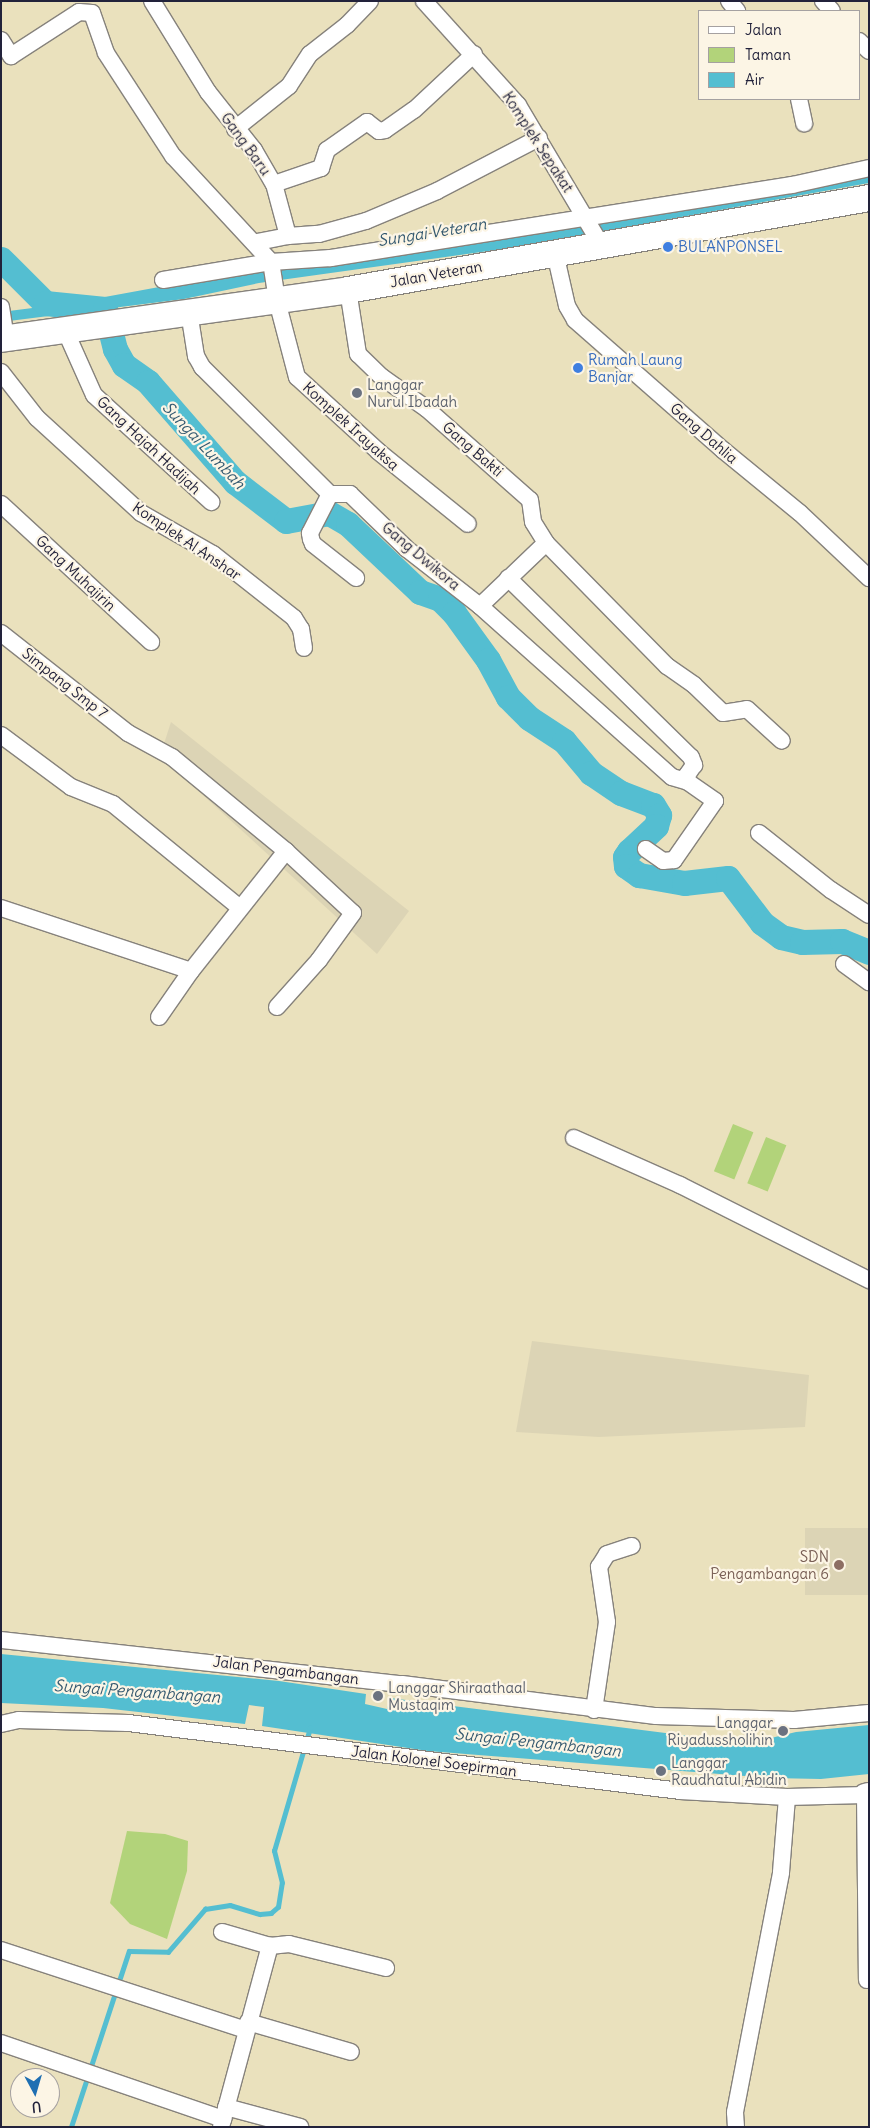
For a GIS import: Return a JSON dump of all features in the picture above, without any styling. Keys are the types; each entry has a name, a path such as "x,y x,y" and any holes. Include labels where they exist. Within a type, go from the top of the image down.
{"main road":[{"name":"Jalan Veteran","path":"3,326 66,330 190,312 276,295 348,290 555,253 593,228 869,198"}],"street":[{"name":"Gang Baru","path":"152,1 208,92 266,167 274,184 288,236"},
{"path":"235,129 289,86 310,54 347,25 370,1"},
{"name":"Komplek Sepakat","path":"424,1 474,54 518,106 593,228"},
{"path":"1,40 11,56 79,12 92,13 106,53 173,156 256,242 272,264 276,295"},
{"path":"860,41 869,52"},
{"path":"274,184 321,168 327,150 367,122 379,131 385,130 414,110 474,54"},
{"path":"799,100 804,124"},
{"path":"256,242 288,236 319,234 366,222 437,191 539,138"},
{"path":"163,280 272,264 593,228 869,168"},
{"name":"Gang Dahlia","path":"555,253 567,306 575,320 842,552 869,578"},
{"name":"Gang Bakti","path":"348,290 358,354 427,409 530,500 533,522 546,543 655,654 723,713 747,709 782,741"},
{"name":"Komplek Irayaksa","path":"276,295 297,376 379,452 468,524"},
{"path":"190,312 196,356 202,367 328,497 310,533 313,544 356,578"},
{"name":"Gang Hajah Hadijah","path":"66,330 94,395 211,502"},
{"name":"Komplek Al Anshar","path":"1,372 25,406 141,513 212,554 294,618 301,629 304,648"},
{"name":"Gang Dwikora","path":"328,497 350,494 407,549 480,606 672,777 688,782 721,805 674,860 663,861 646,849"},
{"name":"Gang Muhajirin","path":"1,504 151,642"},
{"path":"480,606 546,543"},
{"path":"508,578 691,756 694,765 687,775 688,782"},
{"name":"Simpang Smp 7","path":"1,633 128,733 172,757 286,851 353,913 319,960 277,1007"},
{"path":"1,735 71,787 113,804 240,908"},
{"path":"759,833 831,890 869,915"},
{"path":"158,1016 191,971 286,851"},
{"path":"1,908 191,971"},
{"path":"844,964 869,982"},
{"path":"574,1138 680,1185 869,1280"},
{"path":"594,1710 607,1622 599,1567 607,1554 632,1546"},
{"name":"Jalan Pengambangan","path":"1,1640 402,1684 594,1710 741,1721 869,1713"},
{"name":"Jalan Kolonel Soepirman","path":"1,1724 19,1720 128,1723 680,1791 787,1797 867,1795"},
{"path":"867,1795 867,1980"},
{"path":"736,2127 735,2112 781,1872 787,1797"},
{"path":"222,1932 270,1946 289,1944 386,1968"},
{"path":"224,2118 247,2026 270,1946"},
{"path":"1,1950 129,1992 247,2026 351,2052"},
{"path":"1,2043 224,2118 300,2127"}],"shaded area":[{"path":"171,722 409,911 377,954 160,756"},
{"path":"532,1341 809,1375 805,1427 599,1437 516,1432"},
{"name":"SDN Pengambangan 6","path":"805,1528 869,1528 869,1595 805,1595"}],"green space":[{"path":"733,1124 753,1132 734,1180 714,1171"},
{"path":"766,1137 786,1145 768,1192 747,1183"},
{"path":"127,1831 165,1834 188,1841 187,1871 167,1939 130,1924 110,1903"}],"water":[{"path":"869,171 869,183 510,248 259,283 184,299 1,322 1,312 72,303 230,274"},
{"name":"Sungai Pengambangan","path":"1,1654 279,1681 366,1694 365,1704 387,1709 390,1698 689,1736 771,1738 796,1732 869,1725 869,1774 821,1779 771,1778 428,1751 262,1726 264,1707 249,1705 245,1724 103,1708 1,1703"}],"waterway":[{"name":"Sungai Lumbah","path":"1,259 45,303 105,309 115,349 124,365 148,382 235,482 286,521 329,513 348,524 420,592 440,599 454,613 488,660 508,697 529,718 564,741 591,773 621,793 653,805 659,815 656,826 629,851 625,857 626,866 639,875 684,883 728,878 762,923 781,937 802,942 842,941 869,952"},
{"path":"71,2127 129,1951 168,1952 205,1909 230,1905 260,1914 271,1913 278,1907 282,1883 274,1851 310,1728"}],"place":[{"name":"BULANPONSEL","path":"668,247"},
{"name":"Rumah Laung Banjar","path":"578,368"},
{"name":"Langgar Nurul Ibadah","path":"357,393"},
{"name":"SDN Pengambangan 6","path":"839,1565"},
{"name":"Langgar Shiraathaal Mustaqim","path":"378,1696"},
{"name":"Langgar Riyadussholihin","path":"783,1731"},
{"name":"Langgar Raudhatul Abidin","path":"661,1771"}],"water label":[{"name":"Sungai Veteran","path":"432,232"}]}
